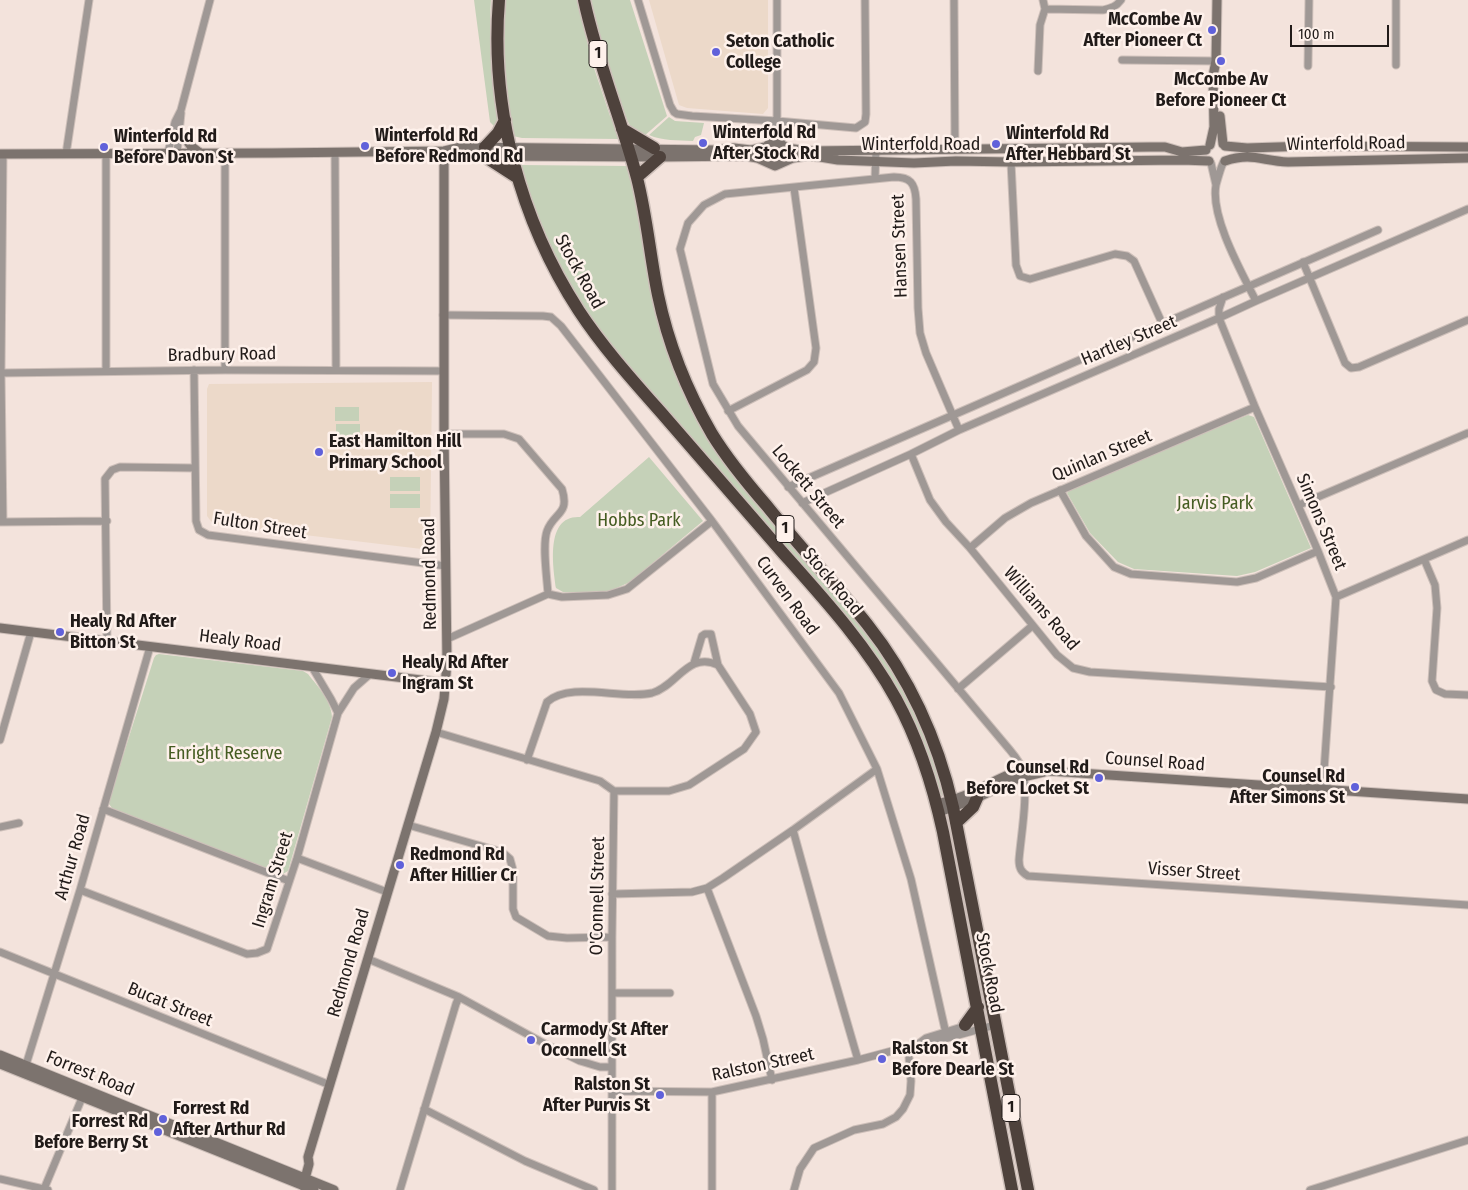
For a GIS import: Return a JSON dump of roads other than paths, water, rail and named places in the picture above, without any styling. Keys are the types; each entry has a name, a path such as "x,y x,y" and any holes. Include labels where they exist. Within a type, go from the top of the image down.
{"highway":[{"name":"Stock Road","path":"499,0 498,61 500,90 511,151 526,202 545,249 567,291 592,329 627,374 829,605 872,661 906,718 924,761 938,808 1012,1190"},
{"name":"Stock Road","path":"584,0 594,43 637,177 664,319 679,364 699,410 724,453 739,474 859,614 891,658 922,715 938,754 956,823 1028,1190"},
{"path":"505,120 484,151 518,178"},
{"path":"622,129 657,153 637,177"},
{"path":"956,823 973,807 977,798"},
{"path":"965,1025 978,1007"}],"main road":[{"path":"1216,61 1220,76 1220,126 1224,145 1228,152 1224,162 1216,165 1210,162 1206,156 1214,127 1213,76 1216,61 1217,0"},
{"path":"180,132 191,146 200,153"},
{"path":"1,154 335,153 444,151 461,147 484,151 746,156 775,166 784,161 787,155 783,146 774,142 751,150 734,148 657,153"},
{"path":"1208,147 1216,143 1224,145"},
{"path":"767,162 764,157 768,145"},
{"name":"Winterfold Road","path":"1224,145 1247,148 1309,146 1468,147"},
{"name":"Winterfold Road","path":"783,146 809,151 1150,146 1182,152 1190,152 1208,147"},
{"name":"Redmond Road","path":"300,1180 302,1162 308,1157 443,706 446,683 447,639 443,371 444,151"},
{"name":"Winterfold Road","path":"784,161 807,156 838,160 914,163 956,161 1174,160 1210,162"},
{"name":"Winterfold Road","path":"1224,162 1237,157 1248,156 1275,162 1468,158"},
{"name":"Healy Road","path":"0,628 446,683"},
{"name":"Counsel Road","path":"952,804 1023,774 1049,771 1468,799"},
{"name":"Counsel Road","path":"938,808 977,798 1023,774"},
{"name":"Forrest Road","path":"0,1055 24,1070"},
{"name":"Forrest Road","path":"0,1064 24,1070 319,1188 334,1190"}],"street":[{"path":"66,154 89,0"},
{"path":"172,153 175,122 181,110 210,0"},
{"path":"638,0 668,99 674,112 692,116 856,128 865,122 866,114 865,0"},
{"path":"777,0 777,121 783,146"},
{"path":"954,0 956,148"},
{"path":"1038,71 1040,25 1046,9 1043,0"},
{"path":"1046,9 1103,10 1112,8 1121,0"},
{"path":"1308,66 1309,0"},
{"path":"1396,0 1396,65"},
{"path":"1122,60 1216,61"},
{"path":"172,153 180,132 181,110"},
{"path":"768,145 772,129 777,121"},
{"path":"875,179 876,150"},
{"path":"335,153 336,369"},
{"path":"1,154 1,522 107,521"},
{"path":"106,154 106,371"},
{"path":"225,154 225,370"},
{"path":"1011,162 1016,265 1020,276 1030,279 1115,254 1128,256 1134,261 1162,323"},
{"path":"1210,162 1216,185 1216,205 1222,228 1228,245 1256,301"},
{"path":"1216,185 1224,162"},
{"name":"Hansen Street","path":"726,194 894,177 909,180 914,187 916,199 920,333 959,430"},
{"path":"728,411 807,370 814,362 816,348 794,188"},
{"name":"Lockett Street","path":"726,194 704,205 698,211 688,223 680,249 713,384 738,426 1009,749 1019,763 1023,774"},
{"name":"Hartley Street","path":"802,503 911,454 959,430 1468,209"},
{"name":"Hartley Street","path":"788,487 1378,230"},
{"path":"1303,262 1345,363 1351,368 1359,367 1468,320"},
{"name":"Simons Street","path":"1223,297 1219,309 1220,318 1255,407 1299,506 1336,597 1324,771 1327,777 1324,789"},
{"name":"Curven Road","path":"443,315 550,318 561,326 712,520 839,693 877,769 911,879 946,1035"},
{"name":"Bradbury Road","path":"0,373 336,369 443,371"},
{"name":"Fulton Street","path":"194,370 196,521 199,530 208,535 446,566"},
{"name":"Quinlan Street","path":"970,548 1006,518 1031,502 1255,407"},
{"path":"1299,506 1468,432"},
{"path":"444,434 504,434 519,439 562,490 565,499 563,510 548,529 545,540 548,594"},
{"name":"Williams Road","path":"911,454 930,500 946,522 970,548 1057,655 1073,668 1090,672 1331,687"},
{"path":"107,642 105,479 112,470 120,467 195,468"},
{"path":"1060,490 1086,536 1114,567 1131,574 1237,582 1256,578 1318,551"},
{"path":"447,639 548,594 562,597 608,595 627,589 712,520"},
{"path":"1336,597 1468,540"},
{"path":"1424,559 1435,585 1437,608 1432,681 1436,690 1445,694 1468,695"},
{"path":"958,689 1032,626"},
{"path":"0,740 32,632"},
{"path":"436,732 600,782 614,791 669,790 689,785 744,749 756,732 750,714 718,665 710,634 702,636 694,663"},
{"name":"Arthur Road","path":"24,1070 80,890 150,647"},
{"path":"527,760 547,702 554,696 574,693 652,693 664,687 694,663 709,661 718,665"},
{"path":"312,666 338,713"},
{"name":"Ingram Street","path":"80,890 247,954 257,953 267,948 289,882 338,713 354,688 370,674"},
{"path":"612,894 692,892 707,888 793,830 877,769"},
{"name":"Visser Street","path":"1023,774 1025,794 1019,867 1028,876 1468,906"},
{"name":"O'Connell Street","path":"612,1190 614,791"},
{"path":"103,809 289,882"},
{"path":"0,827 19,822"},
{"path":"408,825 502,852 510,860 513,870 513,909 516,917 522,922 548,936 612,937"},
{"path":"793,830 858,1060"},
{"path":"296,858 387,892"},
{"path":"707,888 756,1016 772,1080"},
{"name":"Bucat Street","path":"0,952 330,1085"},
{"path":"368,960 459,997 580,1061 600,1067 612,1067"},
{"path":"612,993 670,992"},
{"path":"400,1190 459,997"},
{"name":"Ralston Street","path":"612,1090 712,1092 858,1060 918,1044 926,1038 946,1035 994,1022"},
{"name":"Ralston Street","path":"946,1035 965,1025 981,1025"},
{"path":"794,1190 800,1169 814,1148 854,1130 883,1124 896,1117 910,1096 909,1058"},
{"path":"712,1092 712,1190"},
{"path":"0,1178 46,1189 84,1094"},
{"path":"424,1109 525,1161 594,1190"},
{"path":"1310,1190 1468,1140"}],"place":[{"name":"McCombe Av After Pioneer Ct","path":"1212,30"},
{"name":"Seton Catholic College","path":"716,52"},
{"name":"McCombe Av Before Pioneer Ct","path":"1221,61"},
{"name":"Winterfold Rd After Stock Rd","path":"703,143"},
{"name":"Winterfold Rd After Hebbard St","path":"996,144"},
{"name":"Winterfold Rd Before Redmond Rd","path":"365,146"},
{"name":"Winterfold Rd Before Davon St","path":"104,147"},
{"name":"East Hamilton Hill Primary School","path":"319,452"},
{"name":"Healy Rd After Bitton St","path":"60,632"},
{"name":"Healy Rd After Ingram St","path":"392,673"},
{"name":"Counsel Rd Before Locket St","path":"1099,778"},
{"name":"Counsel Rd After Simons St","path":"1355,787"},
{"name":"Redmond Rd After Hillier Cr","path":"400,865"},
{"name":"Carmody St After Oconnell St","path":"531,1040"},
{"name":"Ralston St Before Dearle St","path":"882,1059"},
{"name":"Ralston St After Purvis St","path":"660,1095"},
{"name":"Forrest Rd After Arthur Rd","path":"163,1119"},
{"name":"Forrest Rd Before Berry St","path":"158,1132"}],"park label":[{"name":"Jarvis Park","path":"1215,504"},
{"name":"Hobbs Park","path":"639,521"},
{"name":"Enright Reserve","path":"225,754"}]}
